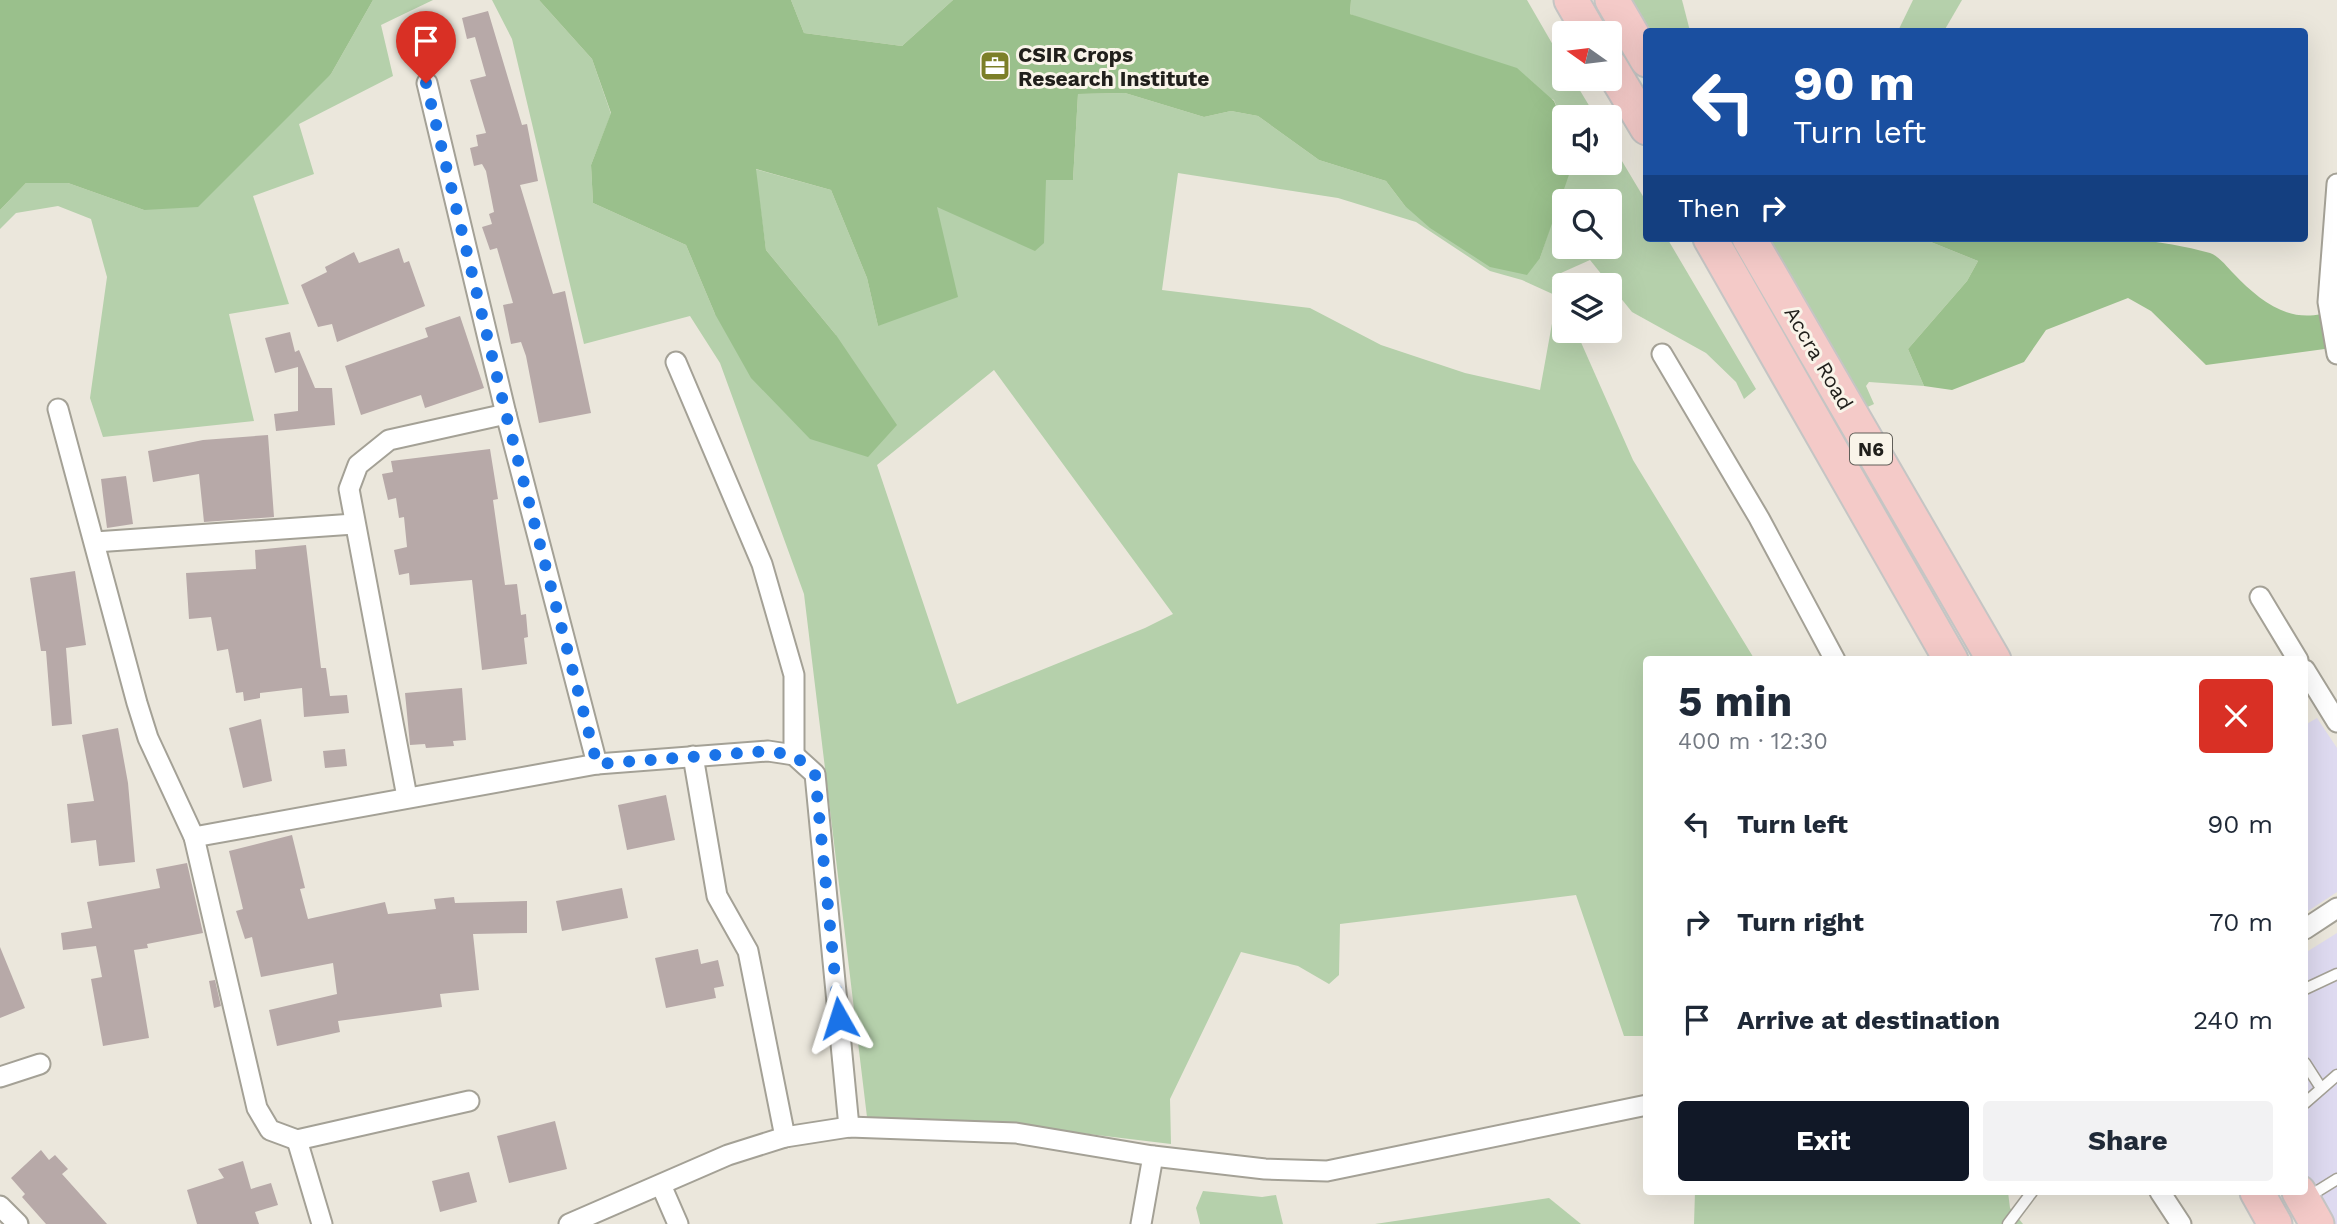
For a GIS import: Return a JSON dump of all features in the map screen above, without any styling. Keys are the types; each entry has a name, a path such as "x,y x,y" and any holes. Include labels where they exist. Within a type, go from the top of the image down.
{"highway":[{"path":"1571,0 1583,21"},
{"path":"1612,0 1643,53"},
{"path":"1622,86 1643,121"},
{"name":"Accra Road","path":"1712,242 1949,656"},
{"name":"Accra Road","path":"1751,242 1992,656"},
{"path":"2259,1195 2275,1224"}],"street":[{"path":"426,83 506,414 597,764"},
{"path":"2337,184 2328,302 2337,354"},
{"path":"1662,354 1759,518 1833,656"},
{"path":"676,362 769,588 794,675 794,755"},
{"path":"58,409 148,738 194,837 257,1108 270,1130 297,1140 470,1101"},
{"path":"407,797 349,489 358,465 389,440 506,414"},
{"path":"95,542 354,524"},
{"path":"2260,597 2296,656"},
{"path":"2308,675 2337,722"},
{"path":"194,837 597,764 768,751 794,755 815,774 849,1127"},
{"path":"694,756 717,896 748,951 785,1137"},
{"path":"2308,927 2337,908"},
{"path":"0,1077 40,1064"},
{"path":"569,1224 728,1155 785,1137 849,1127 1016,1133 1153,1156 1265,1169 1327,1171 1643,1106"},
{"path":"297,1140 322,1224"},
{"path":"1141,1224 1153,1156"},
{"path":"661,1185 678,1224"},
{"path":"2162,1195 2180,1224"},
{"path":"0,1206 18,1224"}],"lane":[{"path":"2308,988 2337,974"},
{"path":"2308,1068 2321,1088"},
{"path":"2308,1100 2337,1075"},
{"path":"2306,1205 2337,1179"},
{"path":"2008,1224 2030,1195"}],"shaded area":[{"path":"2317,718 2337,748 2337,892 2308,911 2308,723"},
{"path":"2337,933 2337,1224 2325,1224 2308,1193 2308,951"}],"green space":[{"path":"0,0 373,0 331,74 198,207 144,210 68,183 26,183 0,210"},
{"path":"373,0 433,0 381,25 393,76 299,124 314,174 253,196 289,304 229,314 254,421 103,437 90,398 107,277 91,219 58,206 16,213 0,229 0,210 26,183 68,183 144,210 331,74"},
{"path":"492,0 539,0 592,59 611,114 591,165 593,203 686,245 715,314 836,335 766,250 755,169 831,190 867,278 878,326 937,206 979,225 1046,180 1073,180 1078,94 1125,93 1204,117 1231,111 1258,116 1319,160 1386,181 1405,206 1540,258 1552,221 1552,259 1622,259 1622,189 1563,189 1567,175 1622,175 1622,161 1643,196 1643,242 1669,242 1756,389 1744,399 1736,382 1706,353 1632,312 1622,300 1622,273 1600,273 1590,260 1561,273 1552,273 1552,294 1522,280 1490,271 1416,222 1338,198 1178,173 1162,290 1310,308 1381,345 1465,373 1540,390 1552,324 1552,343 1581,343 1633,460 1753,656 1643,656 1643,1036 1624,1036 1576,895 1340,924 1339,975 1329,984 1298,966 1241,952 1170,1099 1171,1144 990,1122 867,1117 804,594 720,363 690,316 584,344 512,39","holes":["994,370 1173,614 1145,628 957,704 877,465"]},
{"path":"539,0 791,0 804,33 902,46 953,0 1351,0 1350,14 1517,68 1554,101 1552,175 1569,175 1564,189 1552,189 1552,224 1540,258 1527,275 1490,267 1430,228 1405,206 1386,181 1319,160 1258,116 1231,111 1204,117 1125,93 1078,94 1073,180 1046,180 1044,243 1035,251 937,207 958,297 878,326 867,278 831,190 756,169 766,250 836,335 897,425 868,457 810,439 751,378 715,314 686,245 593,203 591,165 611,113 592,59"},
{"path":"791,0 953,0 902,46 804,33"},
{"path":"1351,0 1527,0 1552,43 1552,91 1580,91 1589,105 1556,105 1554,100 1350,14"},
{"path":"1621,0 1682,0 1689,28 1644,28"},
{"path":"1913,0 1962,0 1946,28 1899,28"},
{"path":"1761,242 1931,242 1978,261 1967,281 1908,349 1924,386 1869,382 1866,386 1874,404 1857,412"},
{"path":"1931,242 2153,242 2210,253 2220,259 2253,292 2273,306 2296,315 2321,314 2332,348 2206,365 2151,311 2128,298 2046,330 2024,362 1952,390 1924,386 1908,349 1967,281 1978,261"},
{"path":"1203,1191 1262,1197 1276,1195 1283,1224 1200,1224 1196,1208"},
{"path":"1695,1195 2008,1195 2010,1208 2023,1224 1694,1224"},
{"path":"1549,1198 1581,1224 1375,1224"}],"building":[{"path":"488,11 522,125 527,124 538,181 520,185 553,294 565,291 591,413 539,423 526,356 521,342 511,344 503,305 513,303 497,248 490,250 482,227 492,224 489,214 494,212 486,171 482,164 474,166 470,148 478,146 476,135 486,133 470,80 486,76 475,37 467,39 462,18"},
{"path":"399,248 404,263 409,261 425,306 337,342 332,324 318,327 301,285 327,272 325,267 354,252 359,263"},
{"path":"460,316 484,388 425,408 421,395 361,415 345,366 428,337 425,328"},
{"path":"290,332 295,352 299,350 315,388 332,388 335,425 276,431 274,414 298,411 298,367 275,373 265,338"},
{"path":"268,435 274,517 204,522 199,474 153,482 148,451 203,440"},
{"path":"490,449 498,499 493,500 505,585 517,584 521,615 526,614 528,637 524,638 527,664 482,670 472,580 410,585 409,573 399,575 394,550 407,547 404,517 399,518 396,498 388,500 382,474 393,472 391,461"},
{"path":"126,476 133,524 107,528 101,479"},
{"path":"306,545 321,668 326,668 330,696 347,695 349,713 304,717 302,688 260,693 260,698 244,701 243,692 236,693 228,649 217,651 211,617 189,619 186,573 256,569 255,550"},
{"path":"75,571 86,645 66,648 72,724 52,726 46,651 41,651 30,578"},
{"path":"462,688 466,740 453,741 454,746 426,748 425,744 410,745 405,693"},
{"path":"261,719 272,781 243,788 229,728"},
{"path":"118,728 128,783 135,862 99,866 96,840 71,843 67,804 94,801 82,735"},
{"path":"345,749 347,766 325,768 323,751"},
{"path":"666,795 675,840 627,850 618,805"},
{"path":"292,835 305,888 300,889 308,919 385,902 388,914 436,909 434,899 454,897 455,903 527,901 527,933 473,934 479,990 440,994 442,1007 338,1021 340,1032 277,1046 269,1010 337,994 333,963 261,977 252,937 245,939 236,911 243,909 229,851"},
{"path":"187,863 203,933 147,944 148,948 134,950 149,1038 103,1046 91,979 102,977 96,946 63,950 61,933 92,928 87,902 160,888 156,869"},
{"path":"622,888 628,918 562,931 556,901"},
{"path":"0,947 25,1008 0,1018"},
{"path":"698,949 701,964 718,960 724,986 714,988 716,998 666,1008 655,958"},
{"path":"215,980 221,1006 214,1008 209,981"},
{"path":"555,1121 567,1169 509,1183 497,1136"},
{"path":"41,1150 49,1160 55,1155 68,1169 62,1174 107,1224 46,1224 22,1197 25,1194 11,1178"},
{"path":"243,1161 251,1189 271,1183 278,1205 255,1212 259,1224 197,1224 187,1190 224,1178 218,1169"},
{"path":"469,1172 477,1202 440,1212 432,1181"}],"place":[{"name":"CSIR Crops Research Institute","path":"995,66"}],"route":[{"path":"426,83 506,414 597,764 768,751 794,755 805,761 815,774 839,1018"}]}
